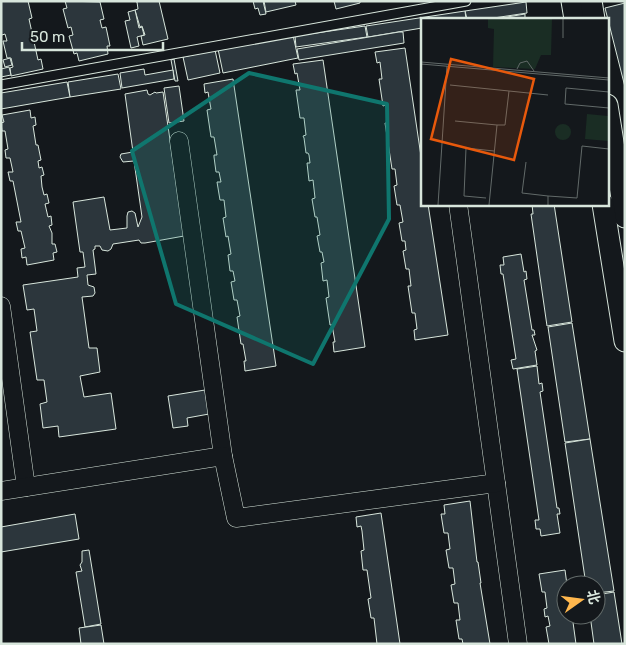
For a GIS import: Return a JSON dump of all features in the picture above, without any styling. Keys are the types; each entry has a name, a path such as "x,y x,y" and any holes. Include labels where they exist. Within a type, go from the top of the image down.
{"street":[{"path":"572,1 575,18"},
{"path":"591,1 594,18"},
{"path":"608,110 625,217"},
{"path":"179,141 223,456 236,518 496,483"},
{"path":"458,205 518,644"},
{"path":"603,205 625,341"},
{"path":"1,306 26,487"},
{"path":"1,491 223,456"}],"lane":[{"path":"1,85 466,1"}],"highlighted area":[{"path":"249,73 387,104 389,219 313,364 176,304 132,151"}],"building":[{"path":"1,1 28,1 32,18 29,19 38,60 41,59 43,69 11,76 10,68 13,67 11,58 7,58 3,41 7,41 5,34 2,35 1,33"},
{"path":"65,1 100,2 104,19 100,20 102,28 106,27 110,46 107,46 108,54 79,61 77,53 74,54 69,36 73,35 71,27 68,28 63,9 67,8"},
{"path":"134,1 159,1 168,39 143,45 141,36 145,35 142,26 140,27 135,10 138,9 137,2"},
{"path":"253,1 263,1 266,14 260,15 258,8 255,9"},
{"path":"264,1 295,1 296,5 266,12"},
{"path":"334,1 360,1 360,3 336,9"},
{"path":"526,2 527,13 494,18 467,18 465,11"},
{"path":"625,3 625,87 608,18 605,8"},
{"path":"135,10 139,28 142,27 144,35 137,37 139,46 131,48 125,21 130,20 128,12"},
{"path":"465,11 466,18 421,18 421,28 368,37 366,26"},
{"path":"525,14 525,18 501,18"},
{"path":"365,26 367,37 296,47 295,36"},
{"path":"403,32 404,43 299,60 297,49"},
{"path":"293,35 298,58 223,73 218,49"},
{"path":"405,48 421,156 421,205 428,205 448,335 415,340 414,330 417,329 415,313 412,313 408,286 411,286 409,269 406,269 403,251 406,250 405,241 402,241 399,223 403,222 400,205 397,205 394,186 397,185 395,169 392,169 385,123 388,123 386,105 383,106 379,79 382,79 380,62 377,63 375,52"},
{"path":"215,50 220,73 188,80 183,57"},
{"path":"10,58 12,65 5,67 3,60"},
{"path":"174,59 178,81 175,81 171,60"},
{"path":"323,60 365,347 334,352 333,342 335,342 326,298 329,297 327,280 323,281 321,263 324,262 322,252 320,252 317,236 320,235 312,199 315,198 313,180 309,181 307,163 310,163 309,155 306,153 303,136 306,135 304,118 300,118 296,90 300,90 297,73 295,74 293,64"},
{"path":"9,67 11,75 1,77 1,69"},
{"path":"144,69 145,75 173,70 174,79 122,88 120,73"},
{"path":"118,74 121,89 70,97 68,82"},
{"path":"233,79 276,366 245,371 244,361 246,361 237,317 240,316 237,300 234,300 231,282 235,281 233,271 230,271 228,255 231,254 223,218 226,217 224,200 220,200 217,182 221,182 219,172 216,172 214,155 217,155 214,137 211,137 207,110 211,109 208,92 205,93 204,84"},
{"path":"67,82 70,97 1,109 1,93"},
{"path":"179,86 184,121 169,123 164,88"},
{"path":"147,90 150,95 155,92 163,92 184,236 145,243 141,243 139,240 113,244 108,251 102,250 100,246 95,246 93,250 96,274 87,275 88,285 94,287 95,293 93,296 82,297 89,348 97,348 100,372 80,376 84,397 111,393 116,429 59,437 58,426 43,428 40,404 47,402 44,380 37,380 30,332 37,331 34,309 27,310 23,285 78,277 77,268 85,267 83,252 80,252 73,202 104,197 110,230 127,228 128,212 132,211 135,213 138,227 142,217 134,161 123,162 120,157 121,154 133,152 125,94"},
{"path":"30,110 31,118 35,117 36,125 33,126 41,160 38,161 39,168 42,167 44,175 41,176 42,187 44,195 47,194 49,203 45,204 48,217 51,216 52,225 49,226 52,233 52,244 55,244 57,252 53,253 54,260 27,265 26,257 22,258 21,249 25,248 21,231 18,231 16,222 21,222 13,181 10,181 8,172 13,172 10,158 6,158 5,150 8,149 5,131 2,131 1,123 4,122 2,115"},
{"path":"532,205 554,205 572,322 547,326 531,214 533,214"},
{"path":"521,254 524,272 526,271 527,279 524,280 532,330 534,330 535,335 532,335 537,350 535,351 537,365 513,369 511,360 516,359 500,265 504,265 503,257"},
{"path":"572,323 590,439 565,442 548,327"},
{"path":"537,366 539,384 542,383 543,391 540,392 557,508 559,508 560,514 557,514 560,533 541,536 540,529 536,529 535,520 539,520 517,369"},
{"path":"205,390 209,414 187,418 188,426 173,428 168,396"},
{"path":"590,439 614,591 606,592 606,575 585,575 565,443"},
{"path":"470,501 477,562 490,644 463,644 462,639 459,639 456,620 460,620 458,603 454,603 451,585 455,584 453,568 449,568 446,550 450,549 448,533 444,533 441,514 445,514 444,505"},
{"path":"381,513 400,644 377,644 374,618 371,618 368,599 371,598 367,570 363,570 361,551 364,550 362,531 361,526 357,527 356,517"},
{"path":"75,514 79,539 1,552 1,527"},
{"path":"89,550 101,624 85,627 76,572 82,571 80,565 82,562 82,551"},
{"path":"565,570 566,575 556,575 556,625 573,625 576,644 549,644 546,627 550,626 548,616 545,617 544,609 547,608 545,592 542,592 539,574"},
{"path":"614,592 622,644 594,644 591,625 606,625 606,593"},
{"path":"101,625 104,644 81,644 79,628"}]}
